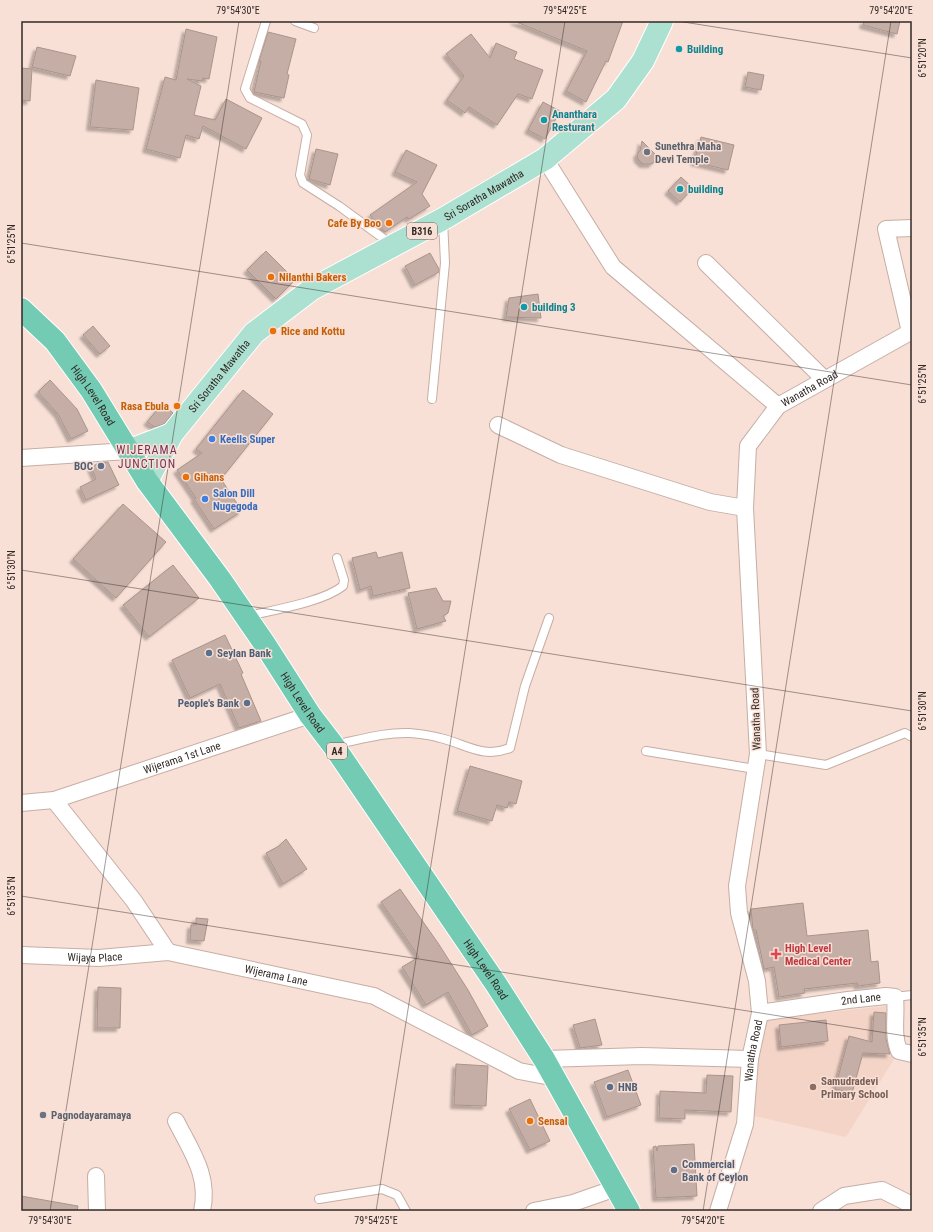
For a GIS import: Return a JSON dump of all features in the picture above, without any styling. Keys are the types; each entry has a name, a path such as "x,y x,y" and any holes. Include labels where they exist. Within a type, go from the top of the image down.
{"highway":[{"name":"High Level Road","path":"21,309 54,341 91,390 147,481 216,573 264,643 310,715 333,745 492,978 556,1078 629,1211"}],"main road":[{"name":"Sri Soratha Mawatha","path":"147,481 172,434 254,333 312,289 443,219 545,159 616,99 643,61 662,21"},
{"name":"Sri Soratha Mawatha","path":"128,451 172,434"}],"street":[{"path":"545,159 613,267 778,406"},
{"path":"911,332 886,229 912,228"},
{"path":"706,263 824,379"},
{"name":"Wanatha Road","path":"718,1211 745,1124 750,1059 760,1013 757,981 739,913 738,886 756,761 745,508 748,446 778,406 824,379 911,332"},
{"path":"498,425 561,455 710,502 745,508"},
{"path":"21,458 128,451"},
{"name":"Wijerama 1st Lane","path":"21,803 54,800 310,715"},
{"path":"54,800 134,901 168,952"},
{"name":"Wijaya Place","path":"21,958 99,958 168,952"},
{"name":"Wijerama Lane","path":"168,952 374,996 519,1071 556,1078"},
{"name":"2nd Lane","path":"760,1013 848,1000 886,996 895,997 895,1040 899,1051 912,1054"},
{"path":"544,1058 642,1056 750,1059"},
{"path":"176,1121 202,1173 205,1190 202,1211"},
{"path":"96,1176 97,1211"},
{"path":"534,1211 573,1203 616,1188"},
{"path":"821,1211 844,1196 882,1190 912,1205"}],"lane":[{"path":"266,21 245,89 250,98 302,124 306,135 300,175 303,183 339,206 393,246"},
{"path":"295,21 314,28"},
{"path":"432,399 445,263 443,219"},
{"path":"245,617 301,603 337,591 343,586 344,580 337,558"},
{"path":"333,745 385,734 410,733 440,737 489,753 498,753 510,748 525,686 549,618"},
{"path":"646,752 826,765 905,733 912,737"},
{"path":"895,997 912,995"},
{"path":"319,1199 382,1189 397,1195 406,1211"}],"shaded area":[{"name":"Samudradevi Primary School","path":"896,1005 899,1051 846,1137 746,1114 760,1020"}],"building":[{"path":"514,21 623,21 608,62 606,61 586,102 566,91 587,51"},
{"path":"864,21 900,21 897,34 863,25"},
{"path":"186,29 217,37 209,79 203,78 202,81 187,79 201,86 194,115 215,120 226,99 262,118 246,149 203,126 199,139 186,135 180,158 146,149 165,77 176,80"},
{"path":"268,32 296,39 287,74 289,75 284,98 254,92 261,61 259,61"},
{"path":"471,34 490,58 496,43 517,52 514,59 543,70 532,99 518,94 497,125 469,107 465,113 447,100 464,76 446,54"},
{"path":"37,47 76,56 70,76 32,67"},
{"path":"21,68 32,69 30,101 21,100"},
{"path":"748,72 764,75 761,90 745,87"},
{"path":"96,80 139,88 133,130 90,127"},
{"name":"Ananthara Resturant","path":"543,102 560,111 545,139 528,130"},
{"path":"701,137 734,145 728,170 694,162"},
{"path":"642,141 658,157 652,164 643,164 638,159 637,154 640,151"},
{"path":"316,149 338,154 330,185 309,179"},
{"path":"406,150 437,165 422,194 430,206 409,219 407,217 385,232 370,215 417,182 395,172"},
{"name":"building","path":"681,177 693,188 680,202 668,191"},
{"path":"266,251 295,280 276,299 247,270"},
{"path":"430,253 439,269 439,272 415,285 405,266"},
{"name":"building 3","path":"538,294 541,318 506,317 509,298"},
{"path":"93,326 110,346 100,354 83,335"},
{"path":"50,380 77,409 88,431 71,439 58,414 38,392"},
{"path":"243,390 273,414 221,479 242,511 214,529 194,499 196,498 177,470 202,453 196,449"},
{"path":"162,404 173,413 164,424 155,427 147,422"},
{"path":"101,462 108,462 119,485 86,500 80,487 96,479 91,467"},
{"path":"123,504 166,542 116,598 73,559"},
{"path":"376,552 378,558 402,552 410,588 373,596 371,586 360,590 352,558"},
{"path":"173,565 199,598 149,637 123,605"},
{"path":"436,588 443,601 451,601 448,613 443,616 446,621 417,629 408,593"},
{"path":"225,635 243,673 241,674 261,721 239,728 220,684 190,698 172,660"},
{"path":"470,766 522,781 516,804 509,802 507,808 497,805 492,821 457,811"},
{"path":"286,839 307,869 283,884 266,853 279,846"},
{"path":"400,889 438,943 468,990 488,1026 472,1035 448,992 426,1005 402,967 419,957 381,902"},
{"path":"803,903 807,936 868,930 871,962 878,961 880,983 858,986 857,983 804,989 805,993 779,997 774,967 764,969 756,930 753,930 751,909"},
{"path":"196,918 208,919 204,941 190,940 191,925 196,925"},
{"path":"98,987 121,988 120,1028 97,1028"},
{"path":"874,1012 886,1013 886,1039 890,1054 863,1053 852,1093 835,1089 849,1036 872,1042"},
{"path":"595,1019 602,1045 580,1048 573,1025"},
{"path":"826,1020 828,1041 781,1047 779,1025"},
{"path":"456,1064 488,1066 486,1106 454,1105"},
{"path":"628,1070 641,1105 607,1117 594,1082"},
{"path":"707,1075 733,1076 731,1112 685,1110 685,1119 659,1118 660,1091 706,1093"},
{"path":"530,1099 550,1141 530,1150 509,1109"},
{"path":"694,1144 697,1196 656,1198 653,1147 656,1146 657,1151 658,1146"},
{"path":"21,1196 78,1206 77,1211 21,1211"}],"place":[{"name":"Building","path":"679,49"},
{"name":"Ananthara Resturant","path":"544,120"},
{"name":"Sunethra Maha Devi Temple","path":"647,152"},
{"name":"building","path":"680,189"},
{"name":"Cafe By Boo","path":"389,223"},
{"name":"Nilanthi Bakers","path":"271,277"},
{"name":"building 3","path":"524,307"},
{"name":"Rice and Kottu","path":"273,331"},
{"name":"Rasa Ebula","path":"177,406"},
{"name":"Keells Super","path":"212,439"},
{"name":"BOC","path":"101,466"},
{"name":"Gihans","path":"186,477"},
{"name":"Salon Dill Nugegoda","path":"205,499"},
{"name":"Seylan Bank","path":"209,653"},
{"name":"People's Bank","path":"247,703"},
{"name":"High Level Medical Center","path":"776,954"},
{"name":"HNB","path":"610,1087"},
{"name":"Samudradevi Primary School","path":"813,1087"},
{"name":"Pagnodayaramaya","path":"43,1115"},
{"name":"Sensal","path":"530,1121"},
{"name":"Commercial Bank of Ceylon","path":"674,1170"}],"district":[{"name":"WIJERAMA JUNCTION","path":"147,457"}]}
